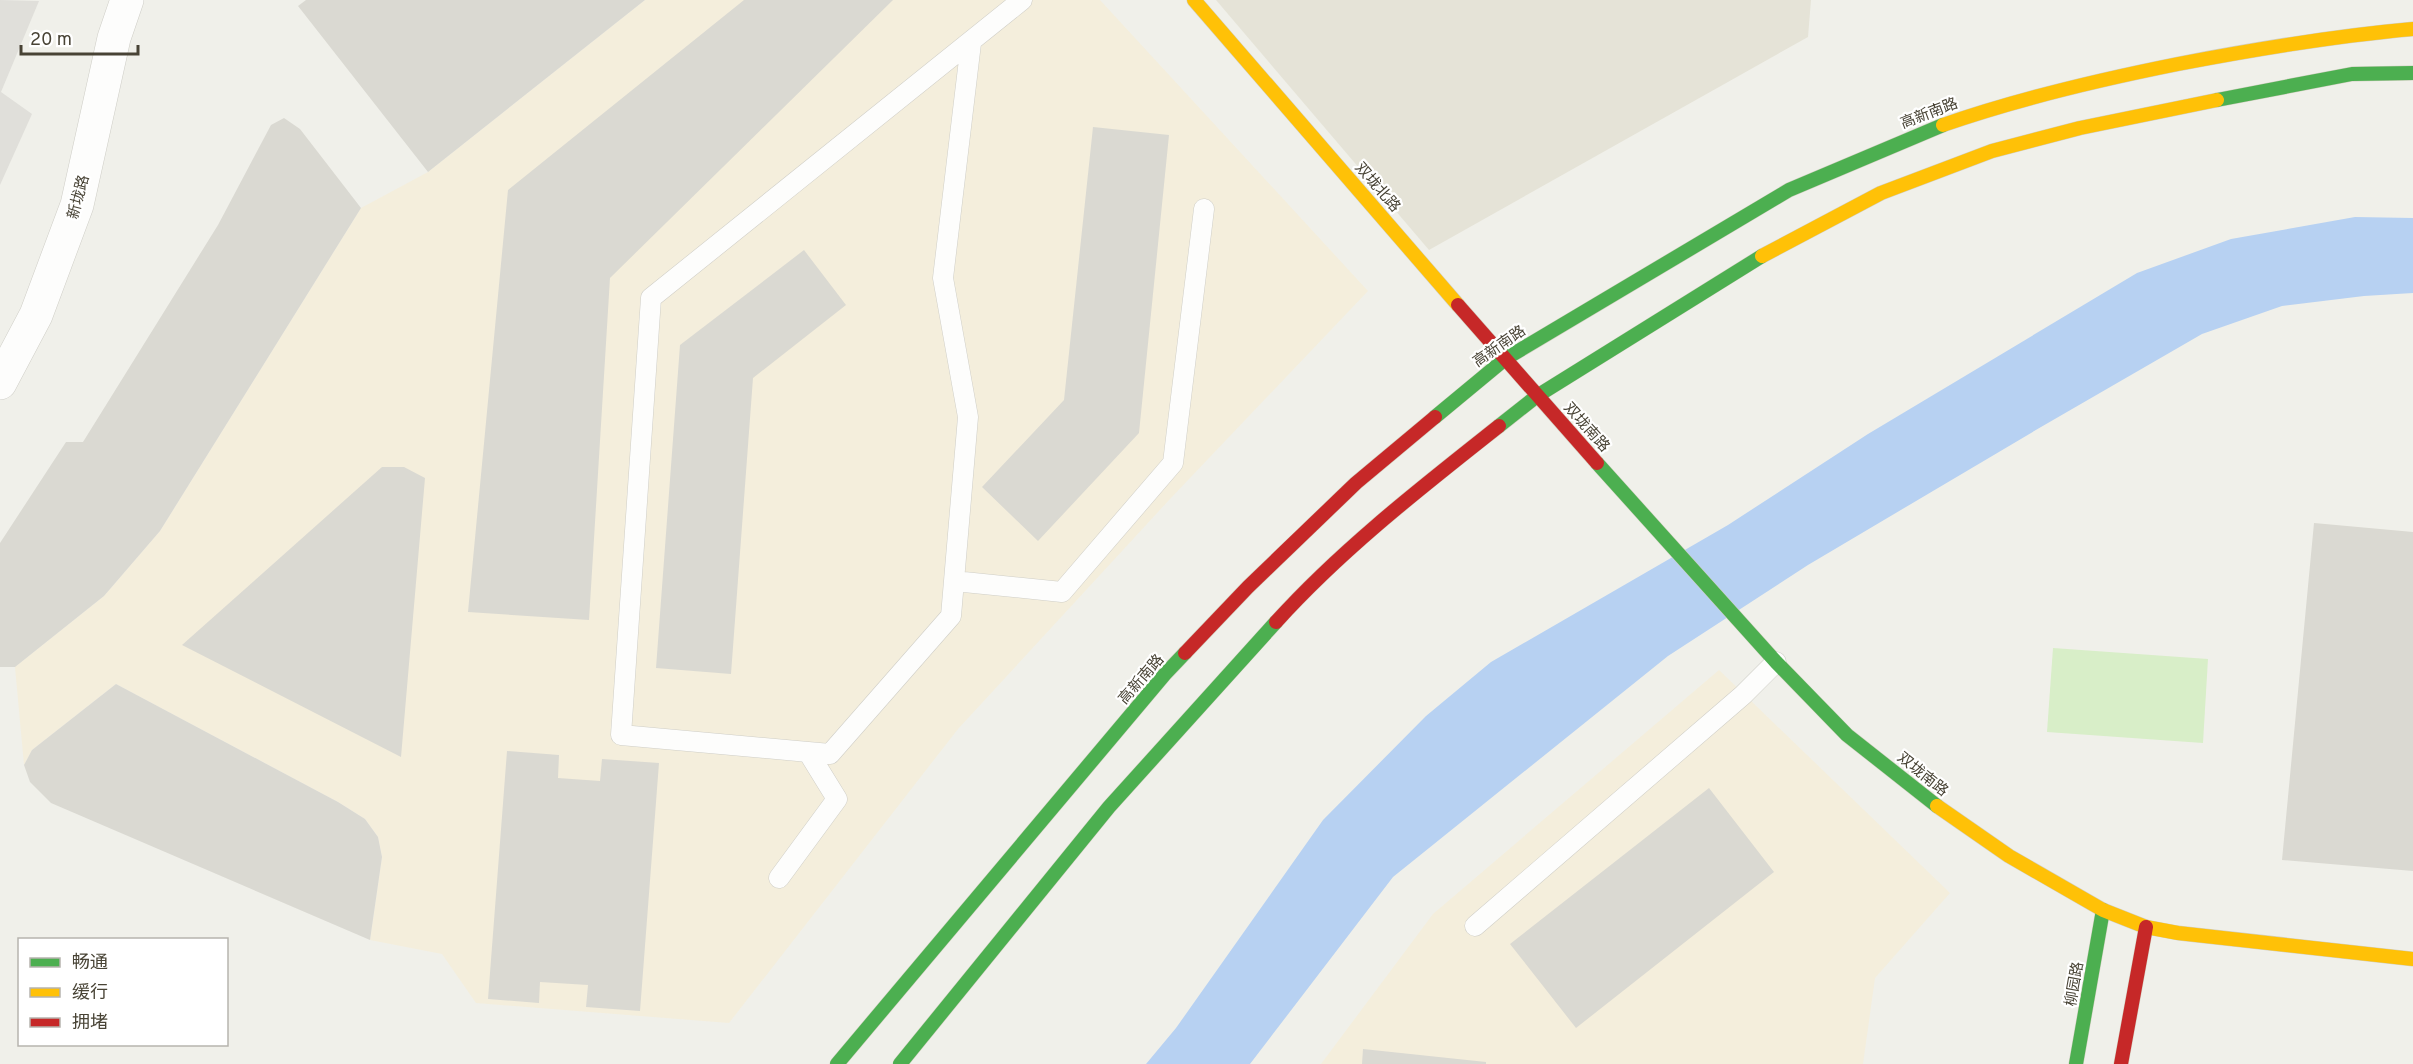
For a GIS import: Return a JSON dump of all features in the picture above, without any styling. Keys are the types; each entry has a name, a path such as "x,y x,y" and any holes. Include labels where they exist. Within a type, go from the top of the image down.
{"main road":[{"name":"双垅北路","path":"1194,0 1537,396"},
{"name":"高新南路","path":"837,1064 1166,674 1248,587 1356,483 1504,359 1789,190 1921,133 1994,107 2144,71 2346,35 2413,29"},
{"path":"900,1064 1109,807 1303,592 1422,487 1537,396 1747,264 1881,193 1992,151 2080,128 2352,74 2413,73"},
{"name":"双垅南路","path":"1537,396 1776,662 1847,735 1947,814 2009,856 2103,910 2146,927 2178,933 2413,959"},
{"name":"柳园路","path":"2076,1064 2103,910"},
{"path":"2121,1064 2146,927"}],"street":[{"name":"新垅路","path":"0,383 36,315 77,205 114,38 127,0"}],"lane":[{"path":"970,43 943,278 968,417 951,616 830,754 621,735 651,298 1022,0"},
{"path":"954,581 1062,592 1173,463 1204,209"},
{"path":"1475,926 1743,695 1776,662"},
{"path":"779,878 837,799 808,752"}],"shaded area":[{"path":"0,0 39,1 1,92 32,114 0,185"},
{"path":"645,0 1100,0 1368,291 1170,499 958,729 729,1023 476,1003 442,954 370,940 382,857 378,837 365,819 338,802 116,684 32,750 24,765 15,667 104,596 160,531 361,208 428,172"},
{"path":"1216,0 1811,0 1808,37 1429,250"},
{"path":"1719,670 1950,893 1875,978 1863,1064 1321,1064 1433,914"}],"green space":[{"path":"2053,648 2208,659 2203,743 2047,732"}],"water":[{"path":"2355,217 2413,218 2413,293 2364,296 2282,306 2202,334 1808,565 1668,656 1393,877 1250,1064 1146,1064 1176,1028 1323,820 1426,716 1491,662 1728,525 1868,434 2137,273 2231,239"}],"building":[{"path":"306,0 645,0 428,172 298,6"},
{"path":"744,0 893,0 610,278 589,620 468,612 508,190"},
{"path":"284,118 300,129 361,208 160,531 104,596 15,667 0,667 0,543 66,442 83,442 218,225 271,125"},
{"path":"1093,127 1169,135 1139,433 1038,541 982,487 1064,400"},
{"path":"804,250 846,305 753,378 731,674 656,668 680,345"},
{"path":"382,467 404,467 425,478 401,757 182,645"},
{"path":"2314,523 2413,532 2413,871 2282,860"},
{"path":"116,684 338,802 365,819 378,837 382,857 370,940 51,803 30,782 24,765 32,750"},
{"path":"507,751 559,755 558,778 600,781 602,759 659,763 640,1011 586,1007 588,985 540,982 539,1003 488,999"},
{"path":"1709,788 1774,872 1576,1028 1510,944"},
{"path":"1363,1049 1486,1062 1486,1064 1362,1064"}],"traffic: fast":[{"path":"2217,100 2352,74 2413,73"},
{"path":"1435,417 1505,359 1789,190 1943,125"},
{"path":"1499,426 1537,396 1762,256"},
{"path":"1597,463 1776,662 1847,735 1937,806"},
{"path":"900,1064 1109,807 1276,622"},
{"path":"837,1064 1185,653"},
{"path":"2076,1064 2103,910"}],"traffic: slow":[{"path":"1194,0 1458,305"},
{"path":"1943,125 2030,98 2148,70 2295,44 2413,29"},
{"path":"1762,256 1881,193 1992,151 2080,128 2217,100"},
{"path":"1937,806 2009,856 2103,910 2146,927 2178,933 2413,959"}],"traffic: jam":[{"path":"1458,305 1597,463"},
{"path":"1185,653 1248,587 1356,483 1435,417"},
{"path":"1276,622 1355,544 1499,426"},
{"path":"2121,1064 2146,927"}]}
